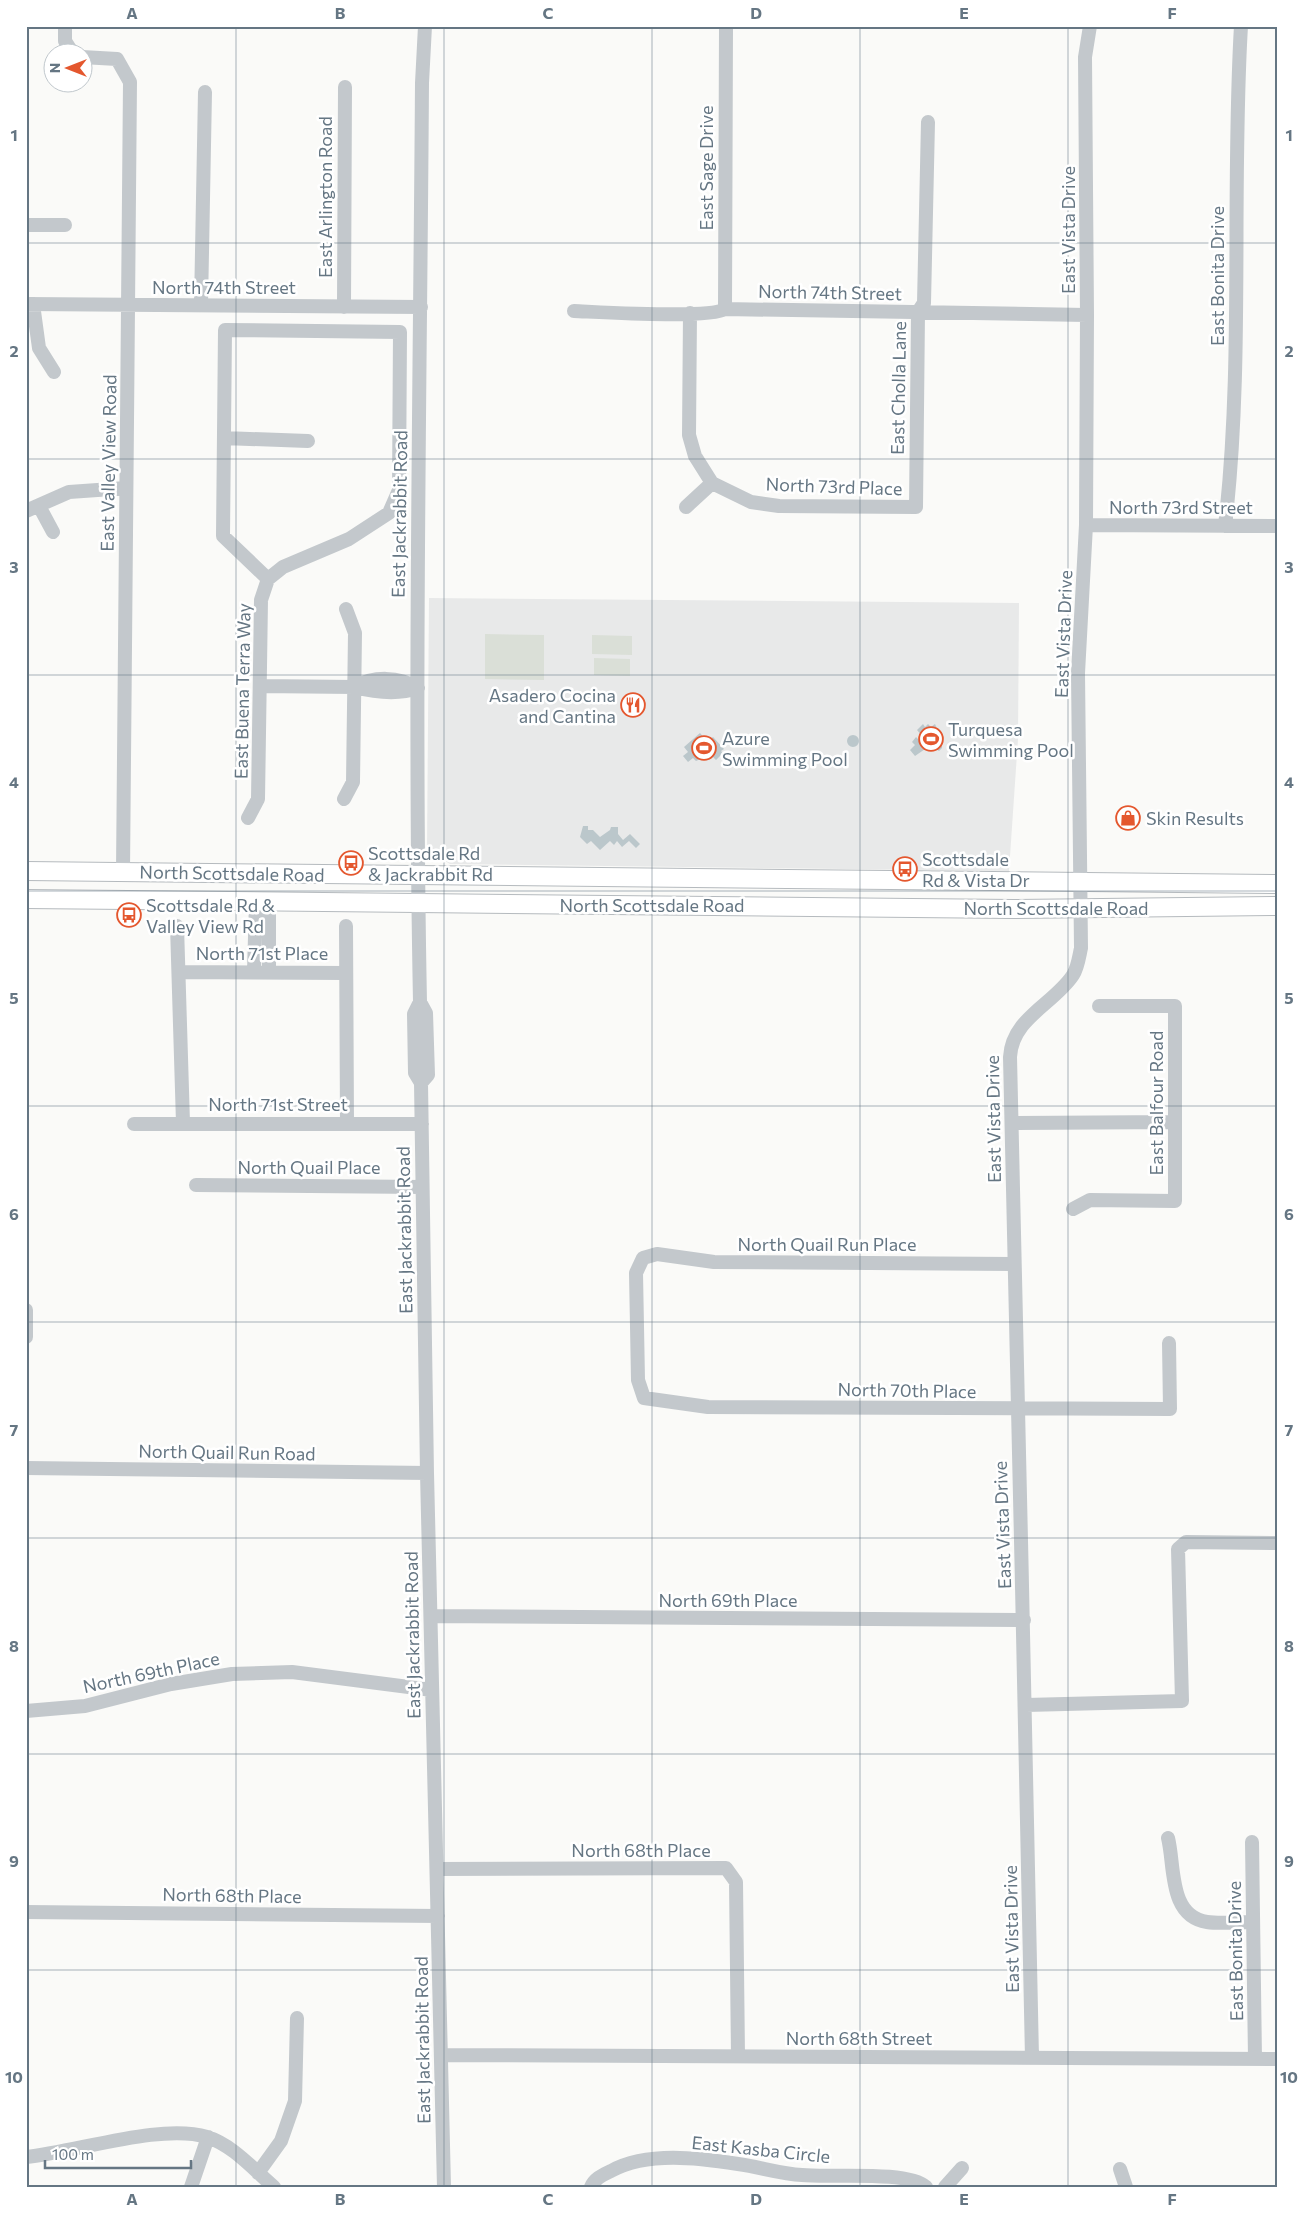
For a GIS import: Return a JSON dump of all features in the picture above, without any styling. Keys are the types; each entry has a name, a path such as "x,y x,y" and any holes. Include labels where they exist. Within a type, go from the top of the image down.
{"main road":[{"name":"North Scottsdale Road","path":"26,871 1277,884"},
{"path":"651,877 651,906"},
{"path":"722,906 726,878"},
{"name":"North Scottsdale Road","path":"26,899 651,906 1081,908 1277,906"}],"street":[{"path":"65,26 66,42"},
{"name":"East Jackrabbit Road","path":"425,26 422,74 421,306 416,594 418,688 417,875 420,1002 426,1013 428,1075 421,1083 422,1187 444,2187"},
{"name":"East Sage Drive","path":"725,309 726,26"},
{"name":"East Vista Drive","path":"1032,2058 1024,1620 1016,1410 1011,1047 1022,1026 1073,974 1080,948 1078,673 1086,525 1085,57 1090,26"},
{"name":"East Bonita Drive","path":"1225,526 1230,483 1236,383 1237,90 1241,26"},
{"name":"East Valley View Road","path":"92,57 117,58 130,82 123,872"},
{"name":"East Arlington Road","path":"344,307 345,87"},
{"path":"201,305 205,92"},
{"name":"East Cholla Lane","path":"916,507 918,312 924,303 928,122"},
{"path":"26,225 65,225"},
{"path":"29,304 40,348 54,372"},
{"name":"North 74th Street","path":"29,304 421,306"},
{"name":"North 74th Street","path":"574,311 690,313 720,312 725,309 1087,315"},
{"path":"686,507 712,483 695,456 689,435 690,313"},
{"path":"226,330 400,332 399,490 390,513 349,539 283,567 268,579 223,536 224,438 226,330"},
{"path":"224,438 308,441"},
{"name":"North 73rd Place","path":"712,483 751,502 779,506 916,507"},
{"path":"53,532 33,508 69,492 126,488"},
{"name":"North 73rd Street","path":"1086,525 1277,526"},
{"name":"East Buena Terra Way","path":"248,818 258,799 261,600 268,579"},
{"path":"344,799 353,782 355,633 346,609"},
{"path":"260,686 354,687 367,680 406,680 418,688"},
{"path":"254,972 262,901"},
{"path":"262,901 269,972"},
{"path":"177,926 180,972 183,1123"},
{"path":"346,926 344,973 347,1122"},
{"name":"North 71st Place","path":"180,972 344,973"},
{"name":"East Balfour Road","path":"1073,1209 1090,1200 1175,1201 1175,1006 1100,1006"},
{"name":"North 71st Street","path":"134,1124 347,1122 422,1124"},
{"path":"1012,1123 1175,1122"},
{"name":"North Quail Place","path":"196,1185 422,1187"},
{"name":"North Quail Run Place","path":"644,1398 638,1380 636,1273 643,1258 657,1254 714,1262 1013,1264"},
{"path":"26,1310 26,1337"},
{"name":"North 70th Place","path":"644,1398 708,1407 1016,1410 1170,1409 1169,1343"},
{"name":"North Quail Run Road","path":"26,1468 427,1473"},
{"path":"1026,1705 1182,1701 1178,1549 1186,1542 1277,1543"},
{"name":"North 69th Place","path":"431,1616 1024,1620"},
{"name":"North 69th Place","path":"26,1711 84,1706 171,1684 232,1674 292,1672 432,1690"},
{"path":"1168,1838 1173,1858 1173,1874 1178,1898 1193,1917 1207,1922 1253,1922"},
{"name":"East Bonita Drive","path":"1252,1842 1255,2059"},
{"name":"North 68th Place","path":"437,1869 726,1868 736,1882 738,2056"},
{"name":"North 68th Place","path":"26,1912 438,1916"},
{"path":"258,2173 281,2141 295,2101 297,2018"},
{"name":"North 68th Street","path":"442,2055 1277,2059"},
{"path":"26,2157 171,2132 208,2137 238,2155 274,2187"},
{"path":"191,2187 208,2137"},
{"name":"East Kasba Circle","path":"593,2183 624,2164 672,2158 738,2164 801,2175 890,2177 922,2183 926,2187"},
{"path":"945,2187 962,2168"},
{"path":"1120,2169 1126,2187"}],"shaded area":[{"path":"429,598 1019,603 1018,739 1009,871 450,864 427,850"},
{"path":"485,634 544,635 544,680 485,679"},
{"path":"592,635 632,636 632,655 592,654"},
{"path":"594,658 630,659 630,676 594,675"},
{"name":"Turquesa Swimming Pool","path":"923,724 925,727 928,724 931,727 935,724 942,740 942,748 939,751 935,748 932,751 928,747 915,756 910,750 915,745 912,742 916,737 919,740 923,737 917,730"},
{"name":"Azure Swimming Pool","path":"700,733 706,740 703,743 704,745 713,737 724,749 721,751 723,753 716,760 713,757 709,760 705,757 696,761 693,758 688,762 683,756 688,752 684,747"},
{"path":"855,735 858,736 858,746 851,747 848,746 847,739 848,736"},
{"path":"583,826 588,826 588,830 593,830 600,837 610,830 611,827 618,827 618,834 623,840 630,834 640,844 636,848 629,841 622,847 617,841 614,845 610,841 600,850 591,841 587,844 580,837"}],"place":[{"name":"Asadero Cocina and Cantina","path":"633,705"},
{"name":"Turquesa Swimming Pool","path":"931,739"},
{"name":"Azure Swimming Pool","path":"704,748"},
{"name":"Skin Results","path":"1128,818"},
{"name":"Scottsdale Rd & Jackrabbit Rd","path":"351,863"},
{"name":"Scottsdale Rd & Vista Dr","path":"905,869"},
{"name":"Scottsdale Rd & Valley View Rd","path":"129,915"}]}
